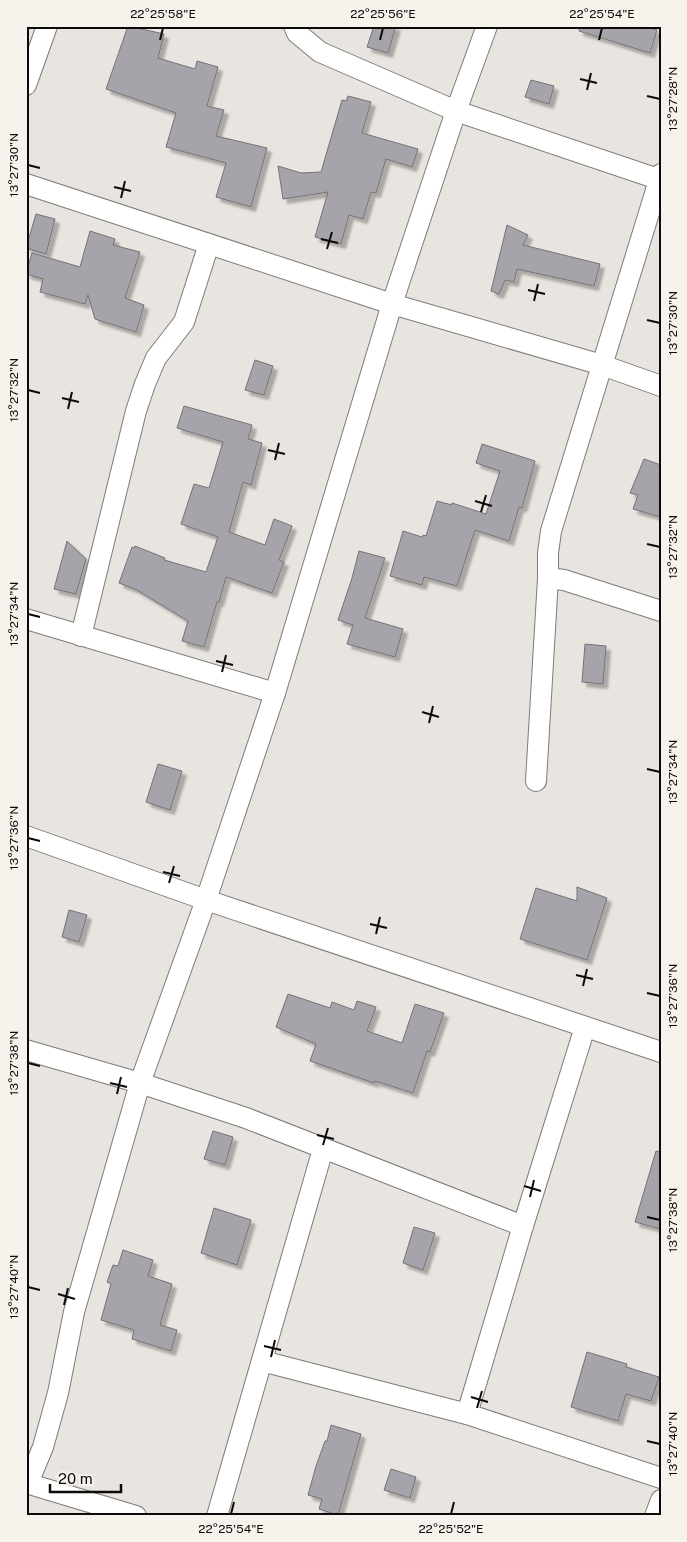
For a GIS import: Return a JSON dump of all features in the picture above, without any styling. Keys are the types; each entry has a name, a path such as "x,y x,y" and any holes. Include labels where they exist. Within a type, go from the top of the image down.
{"street":[{"path":"26,85 46,26"},
{"path":"294,26 297,33 320,52 456,111 660,178 551,531 548,553 536,781"},
{"path":"136,1516 27,1483 43,1446 58,1393 74,1312 140,1083 206,900 275,693 392,304 456,111 487,26"},
{"path":"26,184 392,304 602,365 661,386"},
{"path":"80,636 136,411 156,358 184,322 209,244"},
{"path":"548,578 564,580 661,611"},
{"path":"26,619 275,693"},
{"path":"26,836 206,900 661,1052"},
{"path":"467,1414 585,1027"},
{"path":"26,1050 140,1083 246,1118 523,1226"},
{"path":"217,1516 323,1149"},
{"path":"262,1361 467,1414 661,1478"},
{"path":"655,1516 661,1500"}],"building":[{"path":"128,26 164,34 158,58 195,69 197,61 218,67 207,106 224,110 216,136 267,148 251,207 216,197 226,163 166,147 176,113 106,89"},
{"path":"374,26 396,26 388,53 367,47"},
{"path":"580,26 643,26 657,30 650,53 579,31"},
{"path":"531,80 554,86 549,104 525,97"},
{"path":"348,96 371,102 362,133 418,149 412,167 386,159 376,193 371,192 363,219 349,215 341,244 315,237 328,192 283,199 278,166 301,173 321,172 342,100 346,101"},
{"path":"36,214 55,219 46,254 26,248"},
{"path":"507,225 528,235 523,245 600,264 594,286 517,269 514,282 505,280 499,294 491,291"},
{"path":"90,231 115,239 113,245 140,252 125,298 144,305 136,332 95,319 88,295 85,304 40,292 43,279 26,274 32,253 80,267"},
{"path":"255,360 273,366 264,395 245,390"},
{"path":"184,406 252,425 248,439 262,443 251,485 243,482 229,532 265,545 274,519 292,526 279,560 284,562 272,593 226,577 204,647 182,641 188,621 135,589 119,583 132,547 134,548 135,546 165,558 164,560 206,572 218,537 181,524 194,484 209,488 223,442 177,428"},
{"path":"482,444 535,461 522,508 519,507 509,541 475,530 457,586 424,577 422,585 390,576 403,531 422,537 423,535 426,536 437,501 452,505 452,503 486,514 500,471 476,463"},
{"path":"644,459 661,465 661,517 633,509 638,495 630,493"},
{"path":"67,541 86,559 76,594 54,589"},
{"path":"359,551 385,558 365,618 403,629 395,657 347,644 353,625 338,620"},
{"path":"585,644 606,646 603,684 582,682"},
{"path":"158,764 182,771 170,810 146,802"},
{"path":"577,887 607,898 587,960 520,939 536,888 577,901"},
{"path":"69,910 87,915 79,942 62,937"},
{"path":"288,994 330,1008 332,1002 354,1010 357,1001 376,1007 367,1031 402,1043 415,1004 444,1013 430,1052 427,1051 413,1093 375,1081 374,1083 310,1061 316,1044 276,1027"},
{"path":"213,1131 233,1137 225,1165 204,1159"},
{"path":"656,1151 661,1152 661,1229 635,1222"},
{"path":"214,1208 251,1220 237,1265 201,1253"},
{"path":"414,1227 435,1233 423,1270 403,1263"},
{"path":"123,1250 153,1260 148,1276 172,1284 160,1325 177,1330 171,1351 132,1339 134,1330 101,1320 111,1284 107,1282 113,1265 118,1266"},
{"path":"587,1352 627,1364 626,1367 659,1377 651,1401 626,1394 618,1421 571,1407"},
{"path":"331,1425 361,1434 338,1515 319,1509 322,1499 308,1495"},
{"path":"391,1469 416,1477 410,1498 384,1490"}]}
